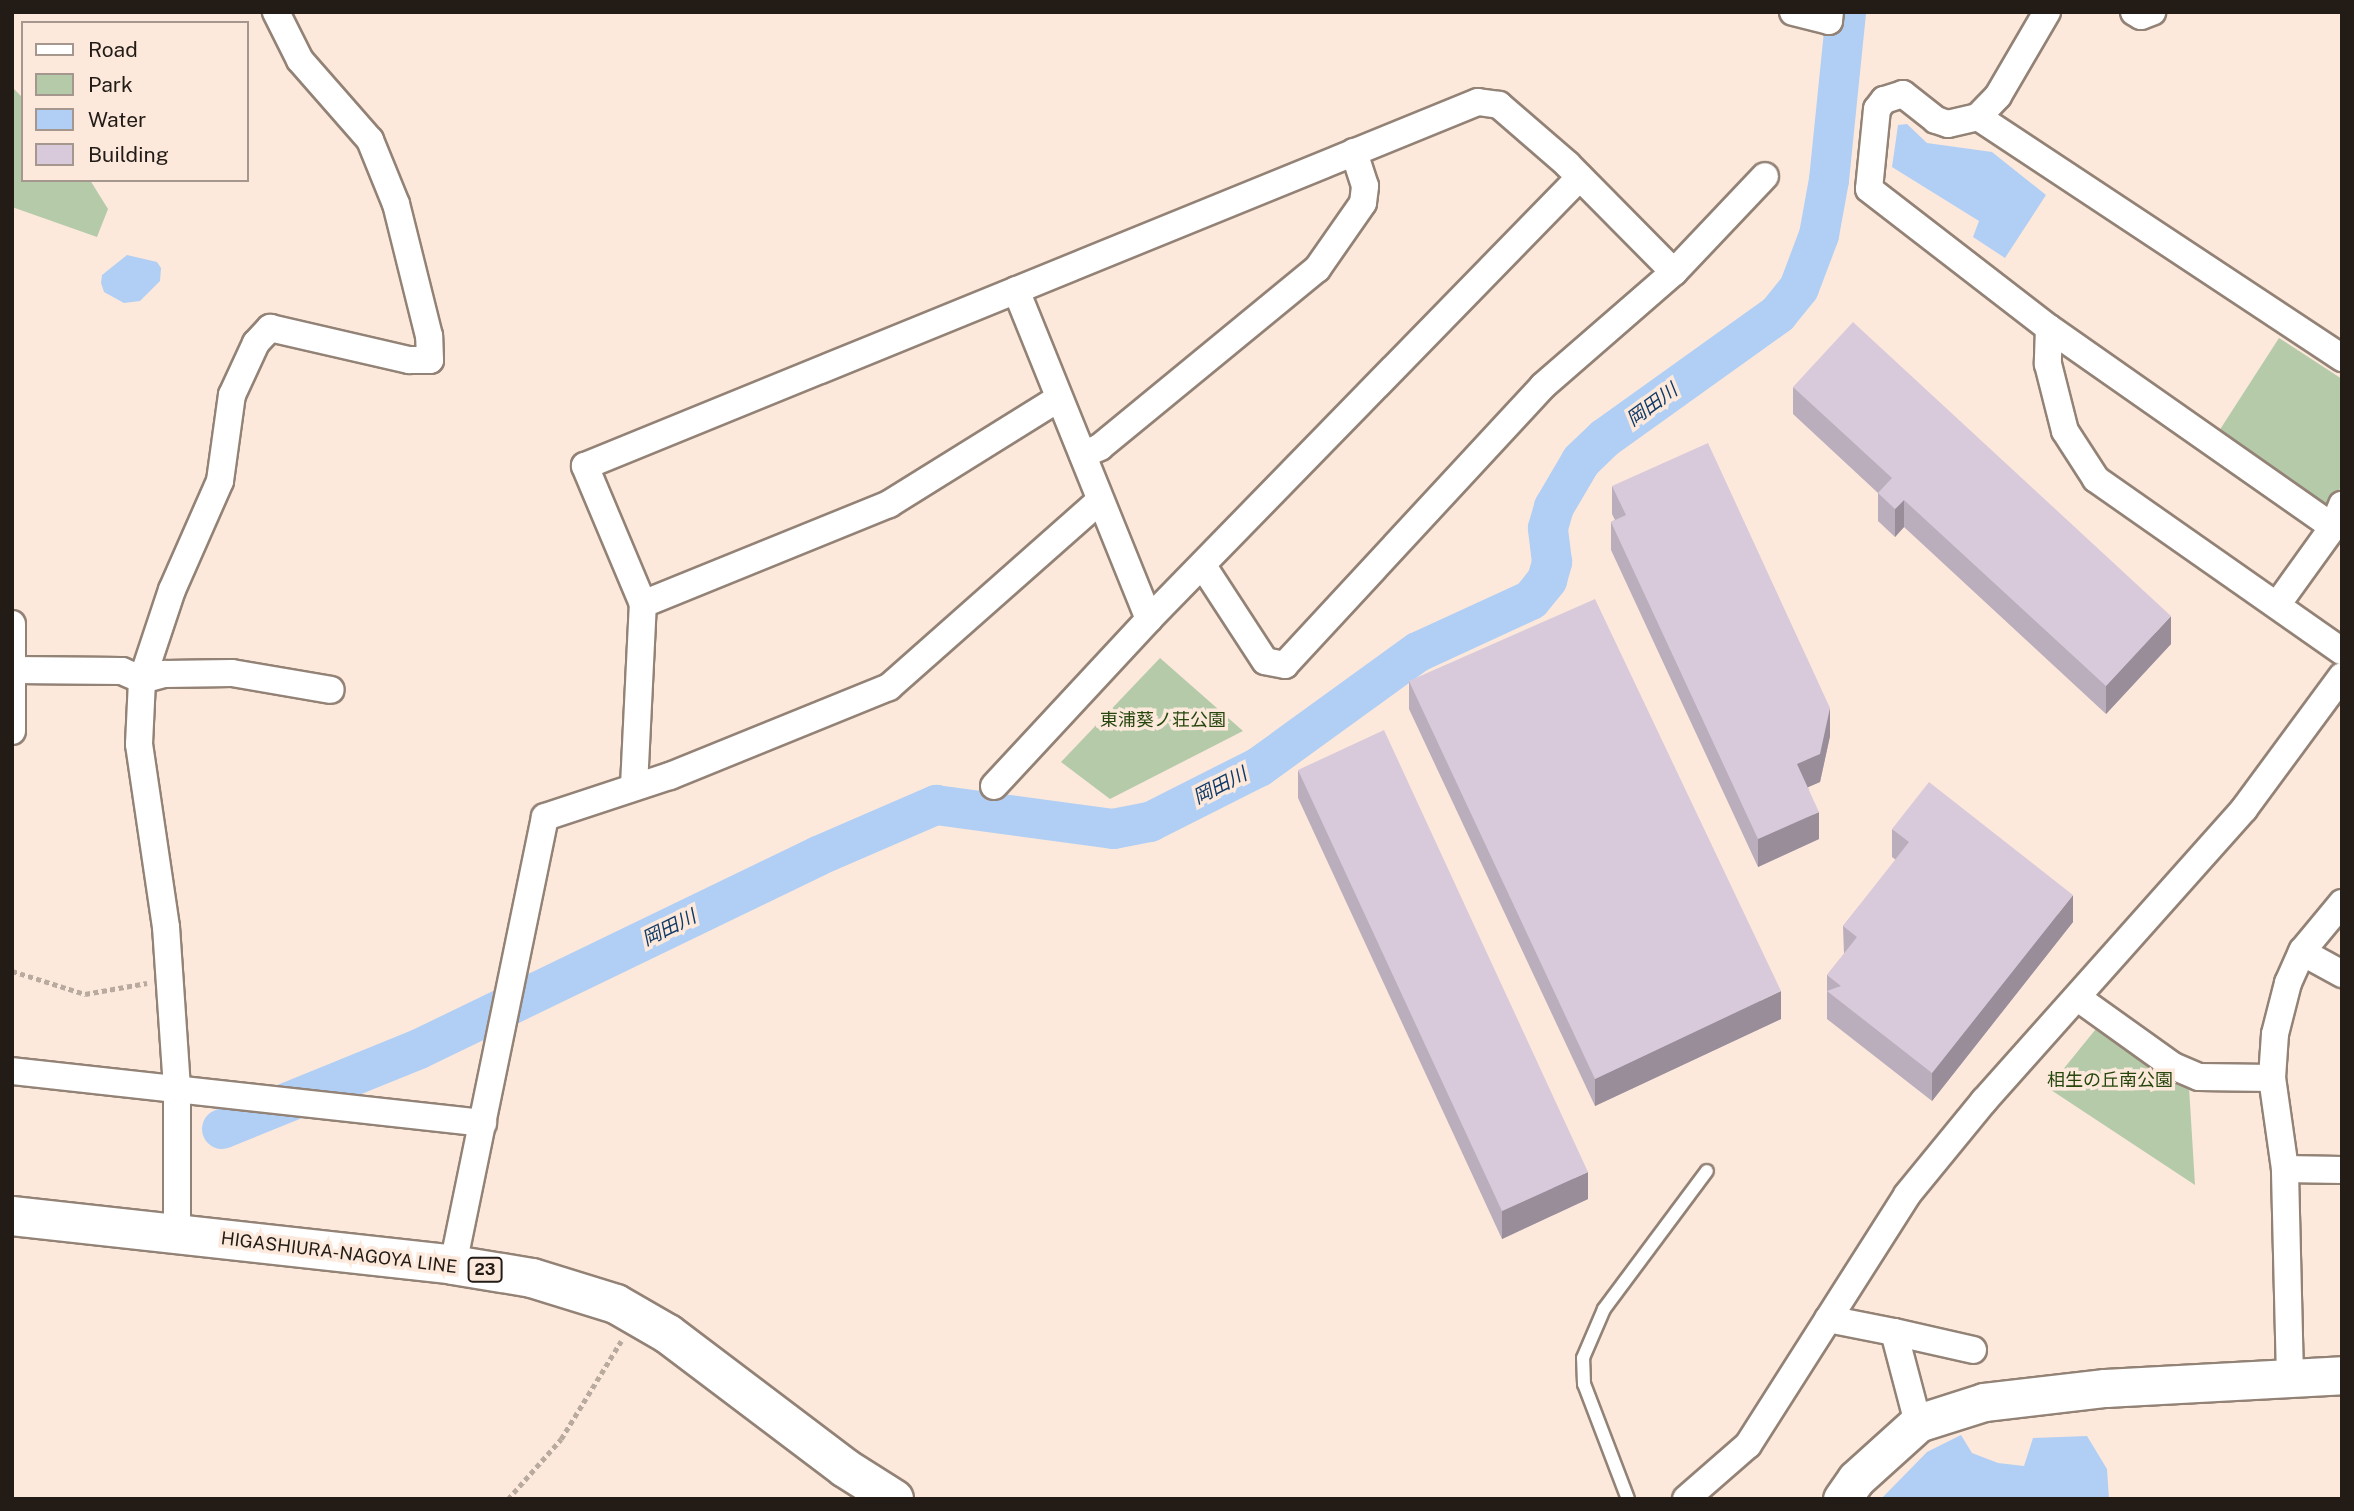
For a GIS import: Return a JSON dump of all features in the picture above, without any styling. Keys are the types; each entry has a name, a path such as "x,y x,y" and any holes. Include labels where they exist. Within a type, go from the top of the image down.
{"main road":[{"name":"HIGASHIURA-NAGOYA LINE","path":"12,1216 453,1265 532,1278 616,1304 894,1499"}],"street":[{"path":"177,1235 177,1088 170,979 139,744 142,680 172,590 220,481 232,395 256,343 270,328 409,360 430,360 429,336 396,204 370,140 300,60 276,12"},
{"path":"1793,12 1829,21 1830,12"},
{"path":"2047,12 1998,96 1978,117 1948,124 1936,120 1903,94 1884,100 1877,109 1869,189 2049,328 2338,516 2277,605"},
{"path":"2134,12 2141,16 2152,12"},
{"path":"634,786 643,604 585,466 1354,152 1484,102 1499,105 1580,177 1674,272"},
{"path":"1978,117 2342,358"},
{"path":"1083,455 1100,447 1317,269 1363,203 1365,186 1354,152"},
{"path":"1203,566 1265,661 1284,665 1542,386 1674,272 1765,176"},
{"path":"994,786 1149,619 1580,177"},
{"path":"1016,290 1058,400 1149,619"},
{"path":"2049,328 2049,364 2065,430 2096,479 2342,651"},
{"path":"643,604 889,504 1058,400"},
{"path":"453,1265 545,817 634,786 889,687 1099,501"},
{"path":"12,624 15,670 12,731"},
{"path":"15,670 122,671 142,680 165,674 232,673 331,690"},
{"path":"1686,1499 1748,1445 1907,1195 2245,809 2342,676"},
{"path":"2290,1377 2285,1169 2272,1078 2279,1010 2302,952 2342,902"},
{"path":"2302,952 2342,974"},
{"path":"2078,998 2190,1073 2272,1078"},
{"path":"12,1071 483,1123"},
{"path":"2285,1169 2342,1170"},
{"path":"1828,1319 1973,1350"},
{"path":"1894,1332 1918,1423"},
{"path":"1842,1499 1856,1479 1918,1423 1953,1409 2016,1397 2342,1375"}],"lane":[{"path":"1628,1499 1584,1384 1583,1358 1604,1309 1706,1171"}],"path":[{"path":"12,971 85,994 170,979"},
{"path":"508,1499 561,1439 635,1315"}],"green space":[{"path":"12,87 21,96 21,182 91,182 108,209 97,237 12,207"},
{"path":"2279,338 2342,379 2342,483 2332,507 2323,509 2219,431"},
{"name":"東浦葵ノ荘公園","path":"1160,658 1243,731 1110,799 1061,762"},
{"name":"相生の丘南公園","path":"2104,1019 2167,1076 2189,1087 2195,1185 2048,1088"}],"water":[{"path":"1907,124 1927,143 1992,152 2046,195 2005,258 1973,237 1979,221 1892,167 1898,125"},
{"path":"127,255 157,262 161,268 160,281 140,301 124,303 104,292 101,283 102,275"},
{"path":"1961,1435 1972,1453 1998,1463 2024,1466 2033,1438 2087,1436 2107,1469 2109,1499 1881,1499 1927,1452"}],"building":[{"path":"1853,322 2171,616 2106,686 1904,500 1895,509 1878,493 1892,478 1793,387"},
{"path":"1708,443 1830,708 1820,754 1797,764 1819,812 1758,839 1611,522 1626,515 1612,486"},
{"path":"1595,599 1781,991 1595,1079 1409,681"},
{"path":"1384,730 1588,1172 1502,1211 1298,770"},
{"path":"1929,782 2073,895 1932,1073 1827,991 1841,986 1827,975 1857,937 1843,926 1909,842 1892,829"}],"waterway":[{"name":"岡田川","path":"222,1129 419,1049 818,856 936,805 1113,829 1150,822 1259,767 1418,652 1531,600 1547,580 1552,562 1548,528 1554,507 1581,461 1605,438 1778,314 1799,288 1819,235 1829,180 1846,12"}]}
